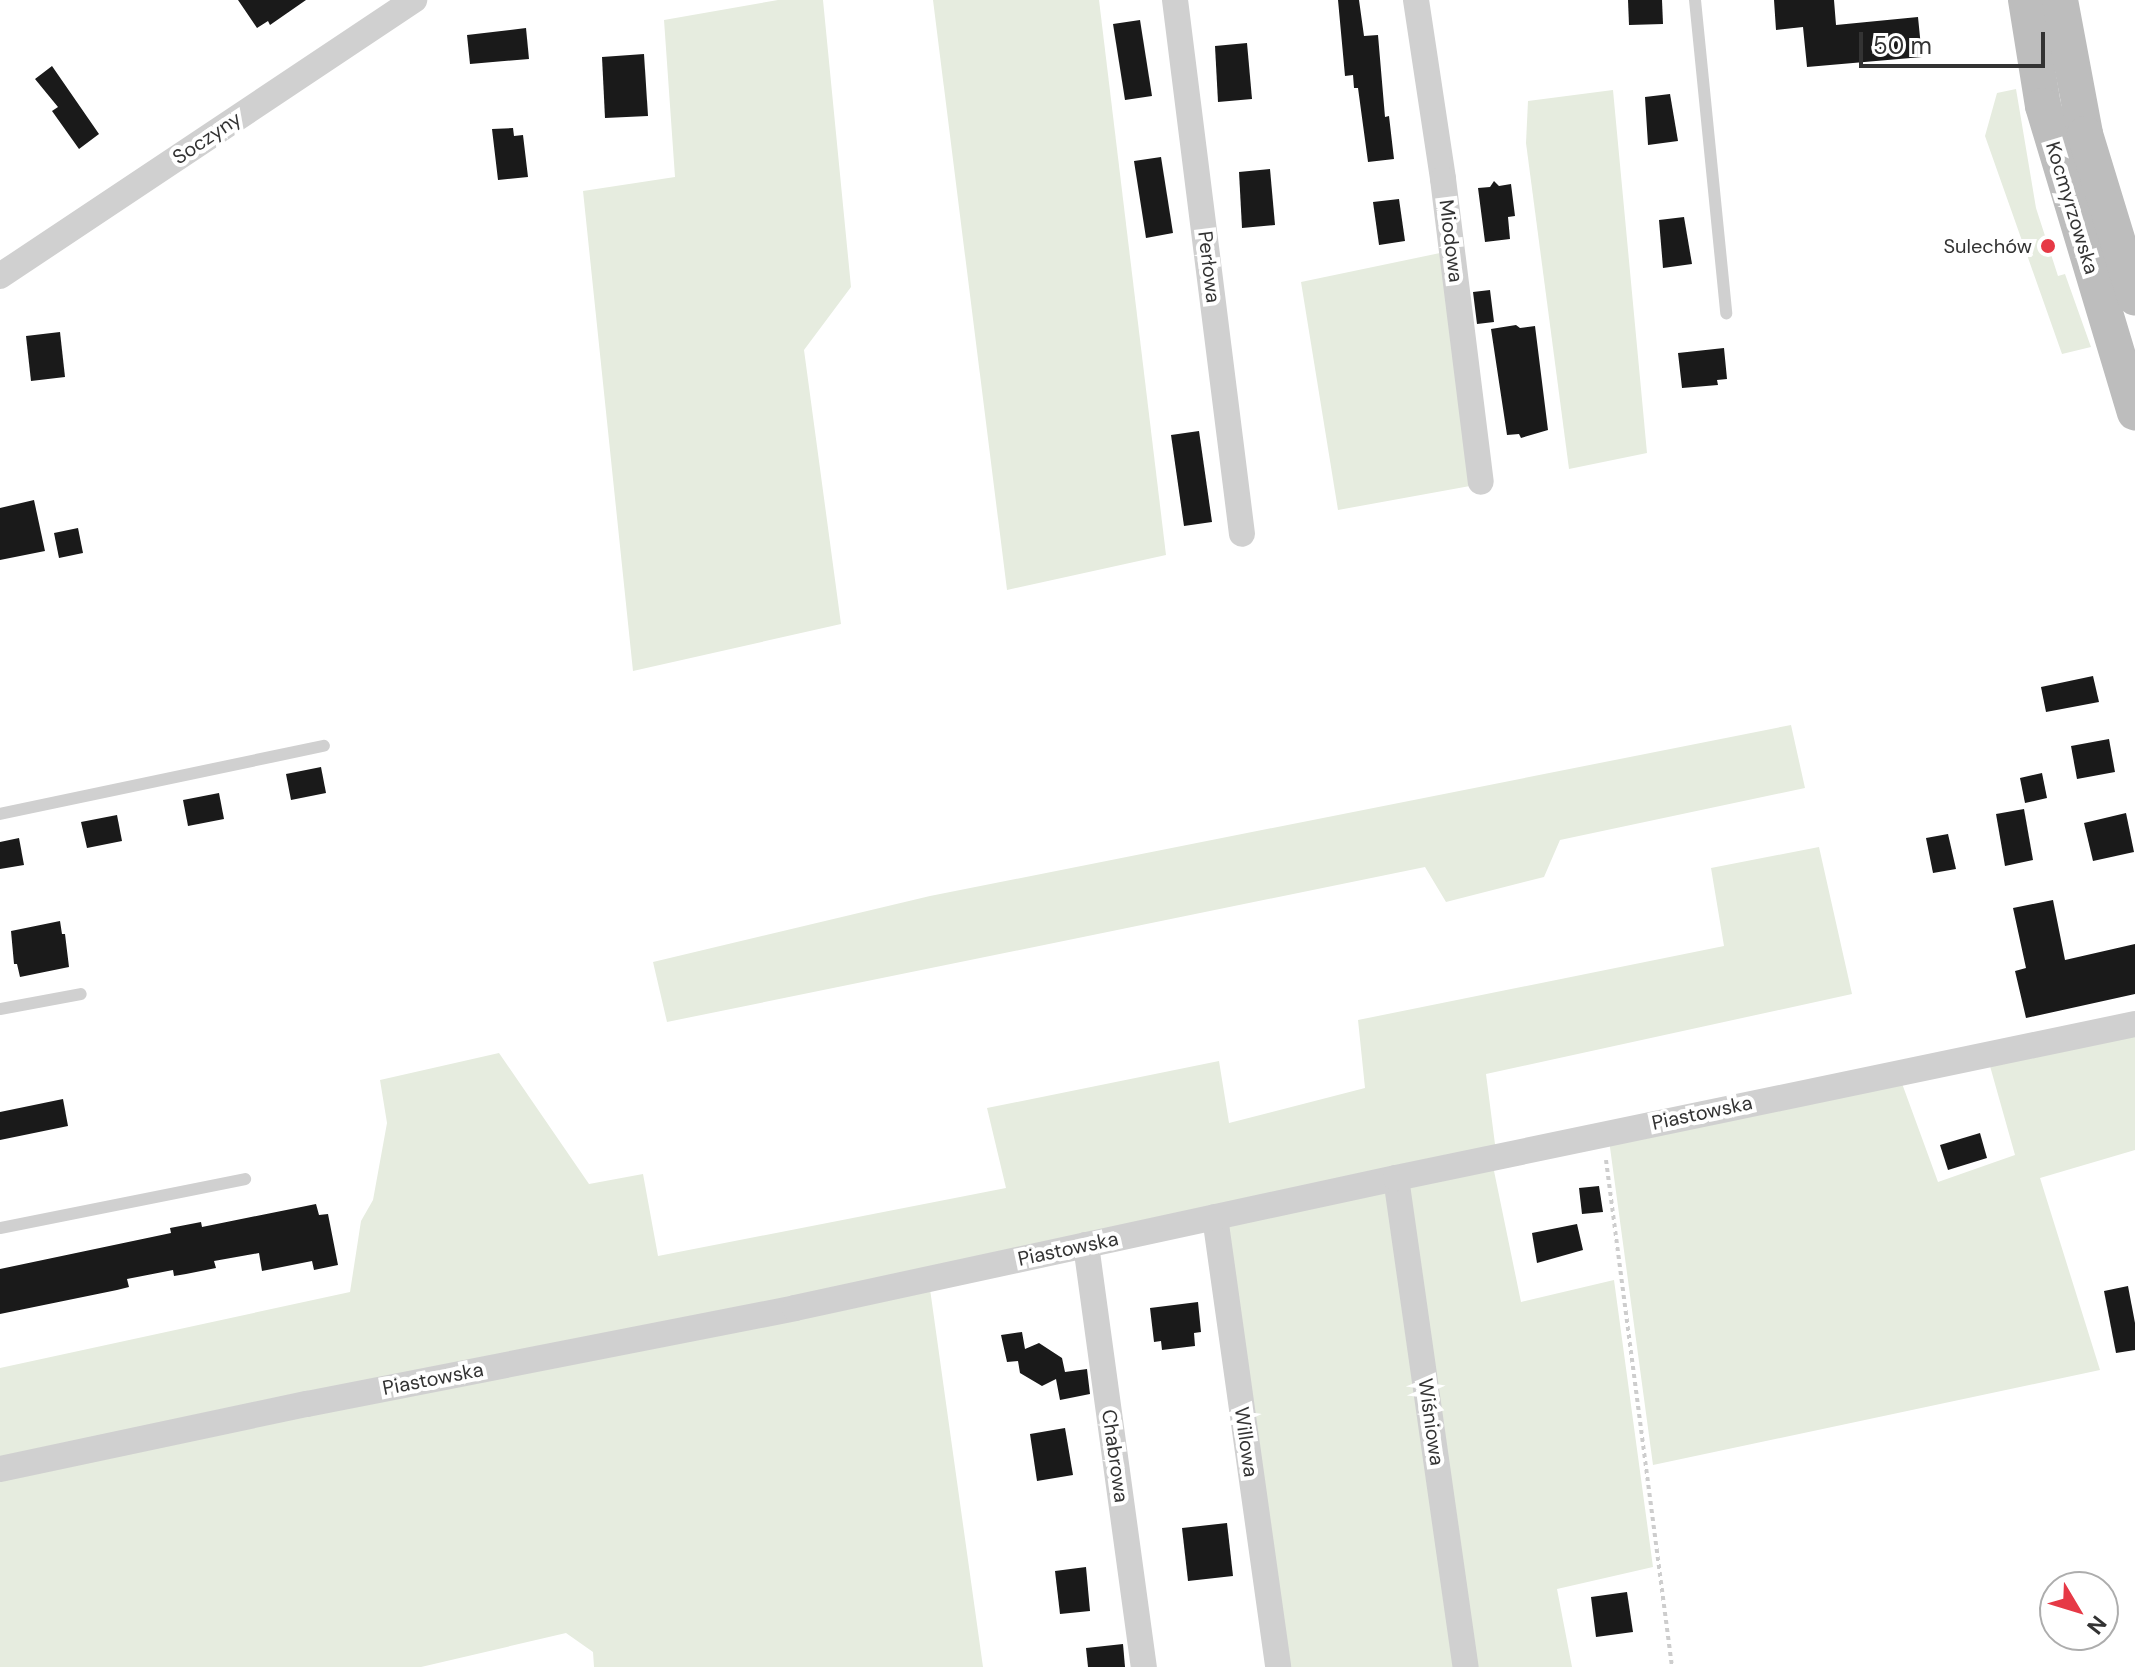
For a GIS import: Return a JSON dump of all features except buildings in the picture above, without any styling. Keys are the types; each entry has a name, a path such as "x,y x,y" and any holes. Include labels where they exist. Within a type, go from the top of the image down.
{"main road":[{"name":"Kocmyrzowska","path":"2026,0 2043,106 2135,413"},
{"name":"Kocmyrzowska","path":"2060,0 2067,55 2085,134 2135,298"}],"street":[{"name":"Soczyny","path":"0,276 414,0"},
{"name":"Perłowa","path":"1175,0 1242,534"},
{"name":"Miodowa","path":"1416,0 1443,179 1481,482"},
{"name":"Piastowska","path":"0,1469 307,1404 795,1308 1603,1134 2135,1024"},
{"name":"Wiśniowa","path":"1396,1178 1466,1667"},
{"name":"Willowa","path":"1215,1217 1278,1667"},
{"name":"Chabrowa","path":"1086,1245 1144,1667"}],"lane":[{"path":"1695,0 1726,313"},
{"path":"0,814 324,746"},
{"path":"0,1009 81,994"},
{"path":"0,1228 245,1179"}],"path":[{"path":"1603,1134 1672,1667"}],"shaded area":[{"path":"778,0 823,0 851,287 804,350 841,624 633,671 583,191 675,177 664,20"},
{"path":"933,0 1099,0 1166,555 1007,590"},
{"path":"2016,89 2036,208 2058,276 2065,274 2091,347 2062,354 1985,136 1997,93"},
{"path":"1613,90 1647,453 1569,469 1526,143 1528,101"},
{"path":"1440,253 1470,486 1338,510 1301,282"},
{"path":"1791,725 1805,788 1560,840 1544,877 1446,902 1425,867 667,1022 653,962 930,896"},
{"path":"1819,847 1852,994 1486,1074 1496,1152 0,1463 0,1368 350,1292 361,1221 373,1200 387,1123 380,1080 499,1053 589,1184 643,1174 658,1256 1006,1188 987,1108 1219,1061 1229,1123 1365,1088 1358,1020 1724,946 1711,868"},
{"path":"2135,1031 2135,1150 2040,1178 2100,1370 1653,1465 1609,1140 1900,1078 1938,1182 2015,1155 1988,1059"},
{"path":"1493,1166 1521,1302 1614,1280 1653,1567 1557,1589 1572,1667 1474,1667 1405,1182"},
{"path":"1391,1184 1461,1667 1287,1667 1220,1222"},
{"path":"930,1289 983,1667 594,1667 593,1652 566,1633 421,1667 0,1667 0,1476"}],"place":[{"name":"Sulechów","path":"2048,246"}]}
